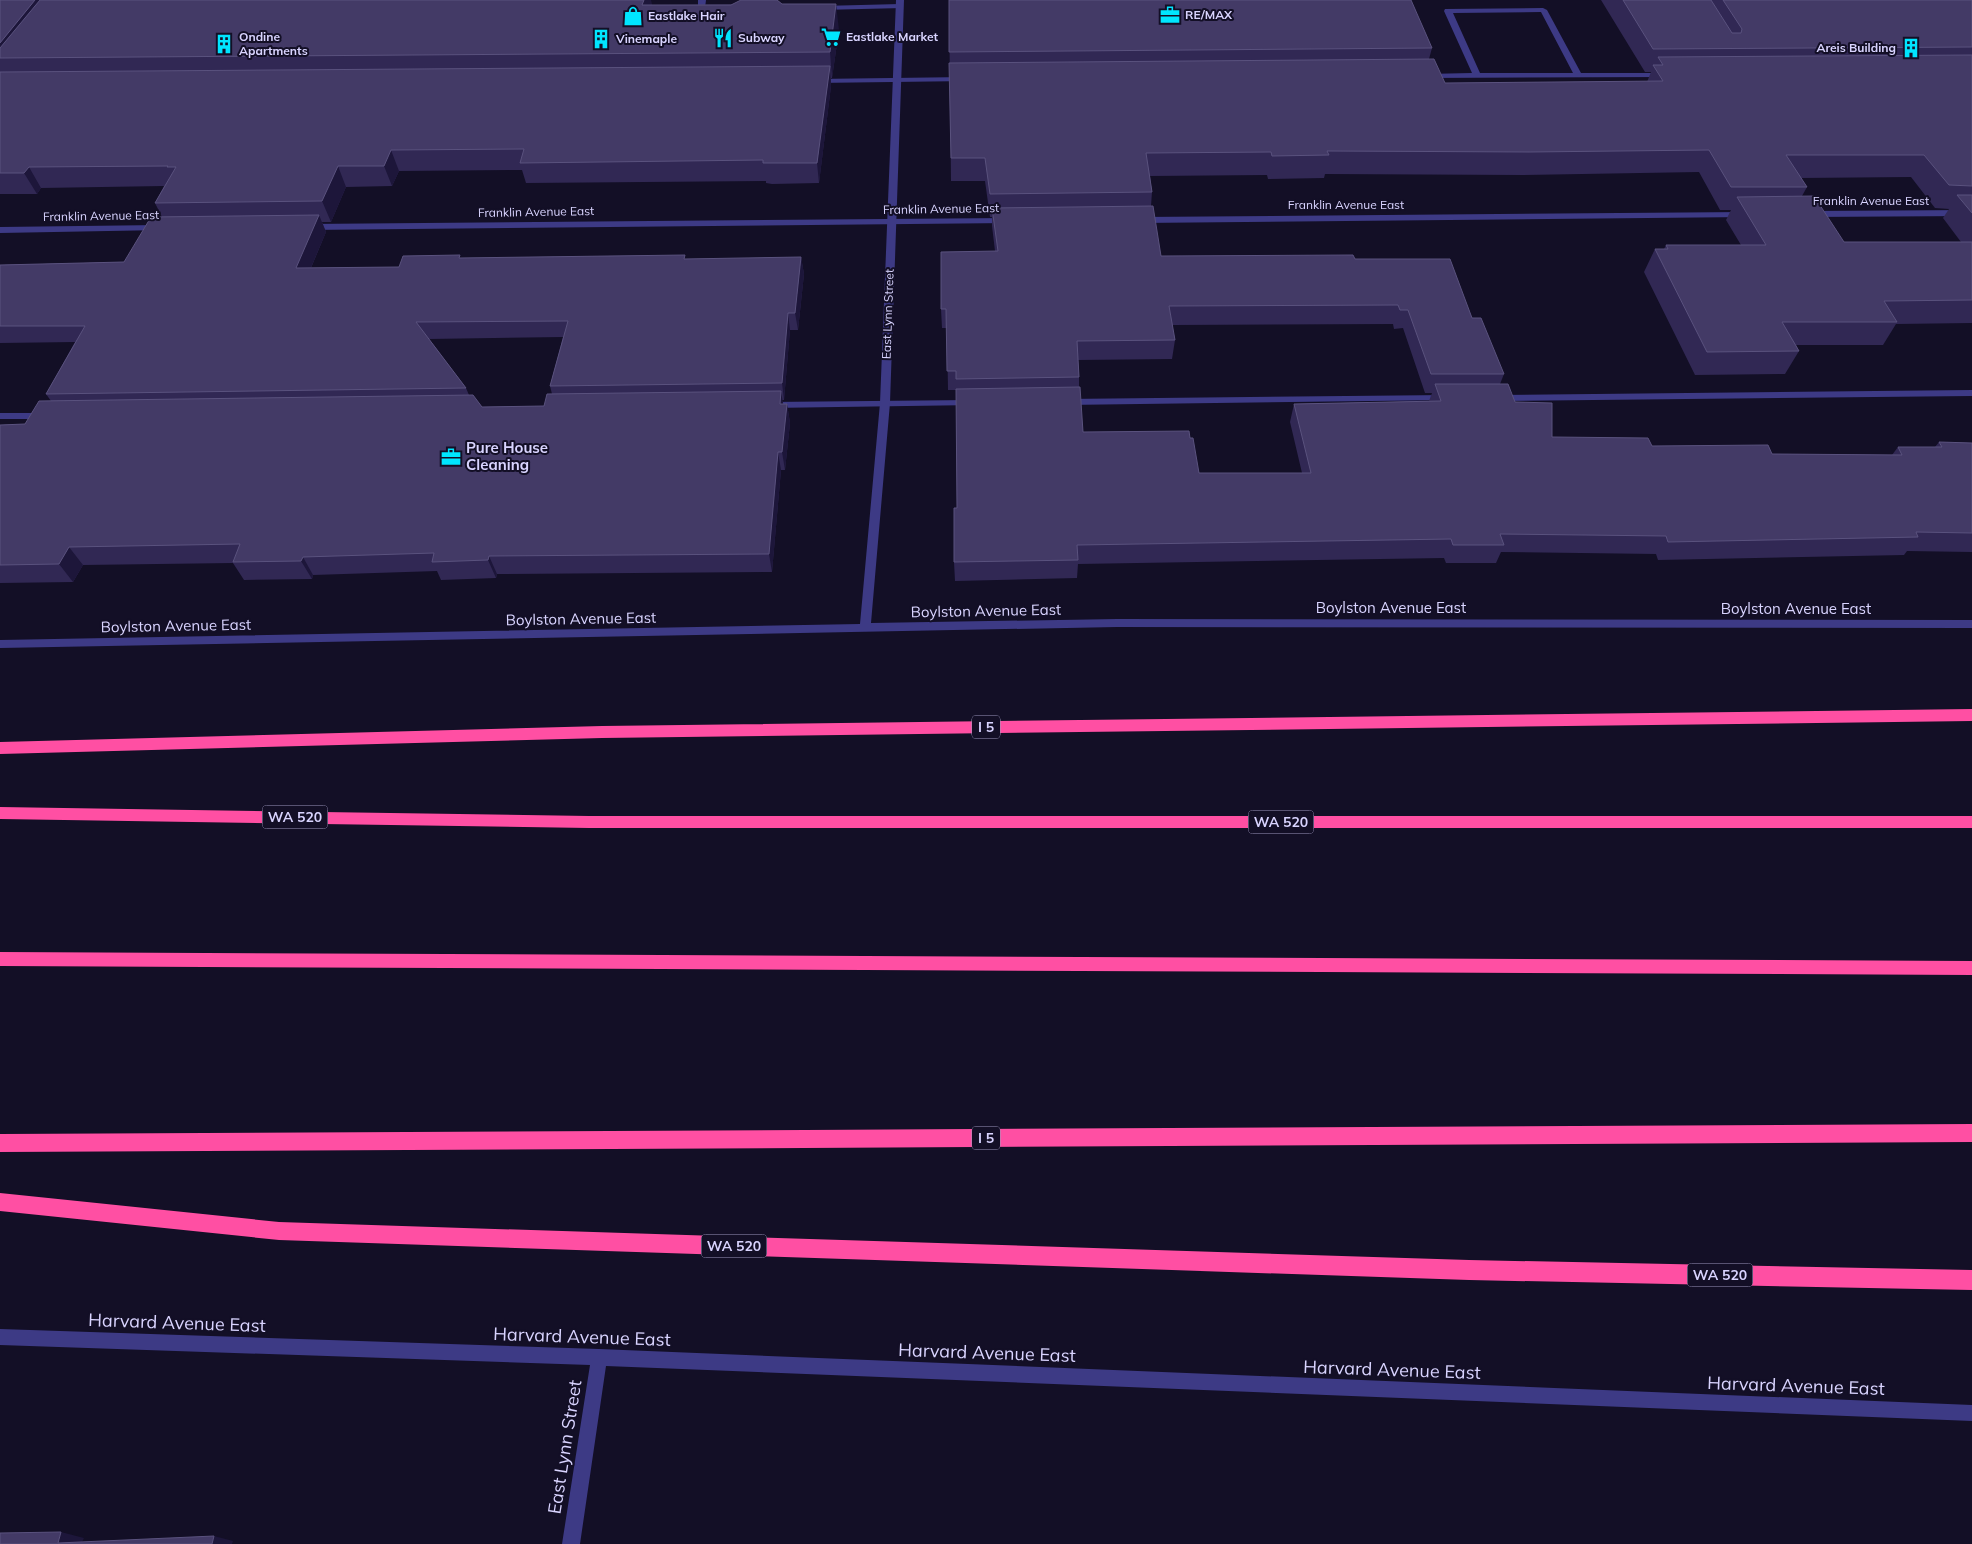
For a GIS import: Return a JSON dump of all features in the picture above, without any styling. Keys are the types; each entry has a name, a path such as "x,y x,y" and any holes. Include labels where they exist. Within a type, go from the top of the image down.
{"highway":[{"name":"I 5","path":"0,748 602,732 1972,715"},
{"name":"WA 520","path":"0,813 589,822 1972,822"},
{"path":"0,959 1972,968"},
{"name":"I 5","path":"0,1144 1972,1133"},
{"name":"WA 520","path":"0,1202 279,1231 1459,1270 1972,1280"}],"street":[{"path":"702,0 700,10 719,10"},
{"path":"814,8 900,3"},
{"name":"East Lynn Street","path":"865,628 885,403 891,222 899,80 900,3"},
{"path":"1477,76 1448,11 1543,10 1578,75"},
{"path":"1418,76 1676,74"},
{"path":"806,81 973,79"},
{"name":"Franklin Avenue East","path":"1802,214 1972,213"},
{"name":"Franklin Avenue East","path":"1134,220 1752,214"},
{"name":"Franklin Avenue East","path":"296,227 1014,221"},
{"name":"Franklin Avenue East","path":"0,230 168,228"},
{"path":"1484,398 1972,393"},
{"path":"1056,402 1454,398"},
{"path":"758,405 986,402"},
{"path":"0,416 60,416"},
{"name":"Boylston Avenue East","path":"0,644 1117,623 1972,624"},
{"name":"Harvard Avenue East","path":"0,1337 599,1357 1972,1414"},
{"name":"East Lynn Street","path":"570,1544 599,1357"}],"building":[{"path":"0,0 35,0 0,43"},
{"path":"40,0 644,0 642,5 731,5 741,0 777,0 782,4 836,4 830,52 0,58 0,48"},
{"path":"949,0 1411,0 1432,48 949,52"},
{"path":"1623,0 1711,0 1732,33 1741,33 1742,29 1723,0 1972,0 1972,47 1653,49"},
{"path":"1972,55 1972,186 1949,185 1924,155 1786,155 1807,187 1731,187 1709,150 1529,152 1327,151 1329,155 1272,156 1271,152 1146,153 1152,192 990,194 985,158 951,158 949,63 1434,59 1445,83 1663,81 1653,65 1663,65 1658,57"},
{"path":"830,66 817,163 763,163 763,160 520,163 524,149 391,150 384,166 338,166 322,201 155,203 176,167 168,166 29,167 24,173 0,173 0,72"},
{"path":"1957,195 1972,195 1972,213"},
{"path":"1814,196 1844,242 1972,242 1972,300 1884,301 1897,322 1782,322 1799,351 1707,352 1655,249 1668,249 1666,245 1766,245 1737,197"},
{"path":"1153,206 1161,256 1353,255 1355,259 1450,259 1472,318 1481,318 1504,374 1431,374 1408,310 1400,310 1398,305 1169,306 1175,340 1077,341 1079,377 956,379 956,371 947,371 946,309 941,309 941,252 998,251 992,208"},
{"path":"319,215 296,268 399,267 403,256 460,255 459,258 685,255 684,259 801,257 795,313 788,313 782,383 550,386 568,321 416,322 466,388 46,394 85,326 0,326 0,265 124,262 151,217"},
{"path":"1435,384 1508,384 1515,402 1552,403 1552,437 1648,438 1652,446 1768,445 1772,454 1902,455 1898,447 1942,447 1939,442 1972,443 1972,533 1916,532 1918,537 1668,542 1666,536 1500,534 1504,545 1453,545 1451,539 1077,545 1078,560 954,562 954,508 957,508 956,389 1080,387 1083,432 1189,431 1190,438 1193,438 1199,473 1311,473 1294,404 1441,401"},
{"path":"781,391 780,404 787,404 782,452 778,452 769,554 489,556 488,560 432,562 434,553 303,557 301,561 233,562 240,544 69,547 59,564 0,565 0,425 25,424 39,401 473,395 482,407 544,406 547,394"},
{"path":"61,1532 58,1543 214,1536 212,1544 0,1544 0,1533"}],"place":[{"name":"RE/MAX","path":"1170,15"},
{"name":"Eastlake Hair","path":"633,16"},
{"name":"Eastlake Market","path":"831,37"},
{"name":"Subway","path":"723,38"},
{"name":"Vinemaple","path":"601,39"},
{"name":"Ondine Apartments","path":"224,44"},
{"name":"Areis Building","path":"1911,48"},
{"name":"Pure House Cleaning","path":"451,457"}]}
